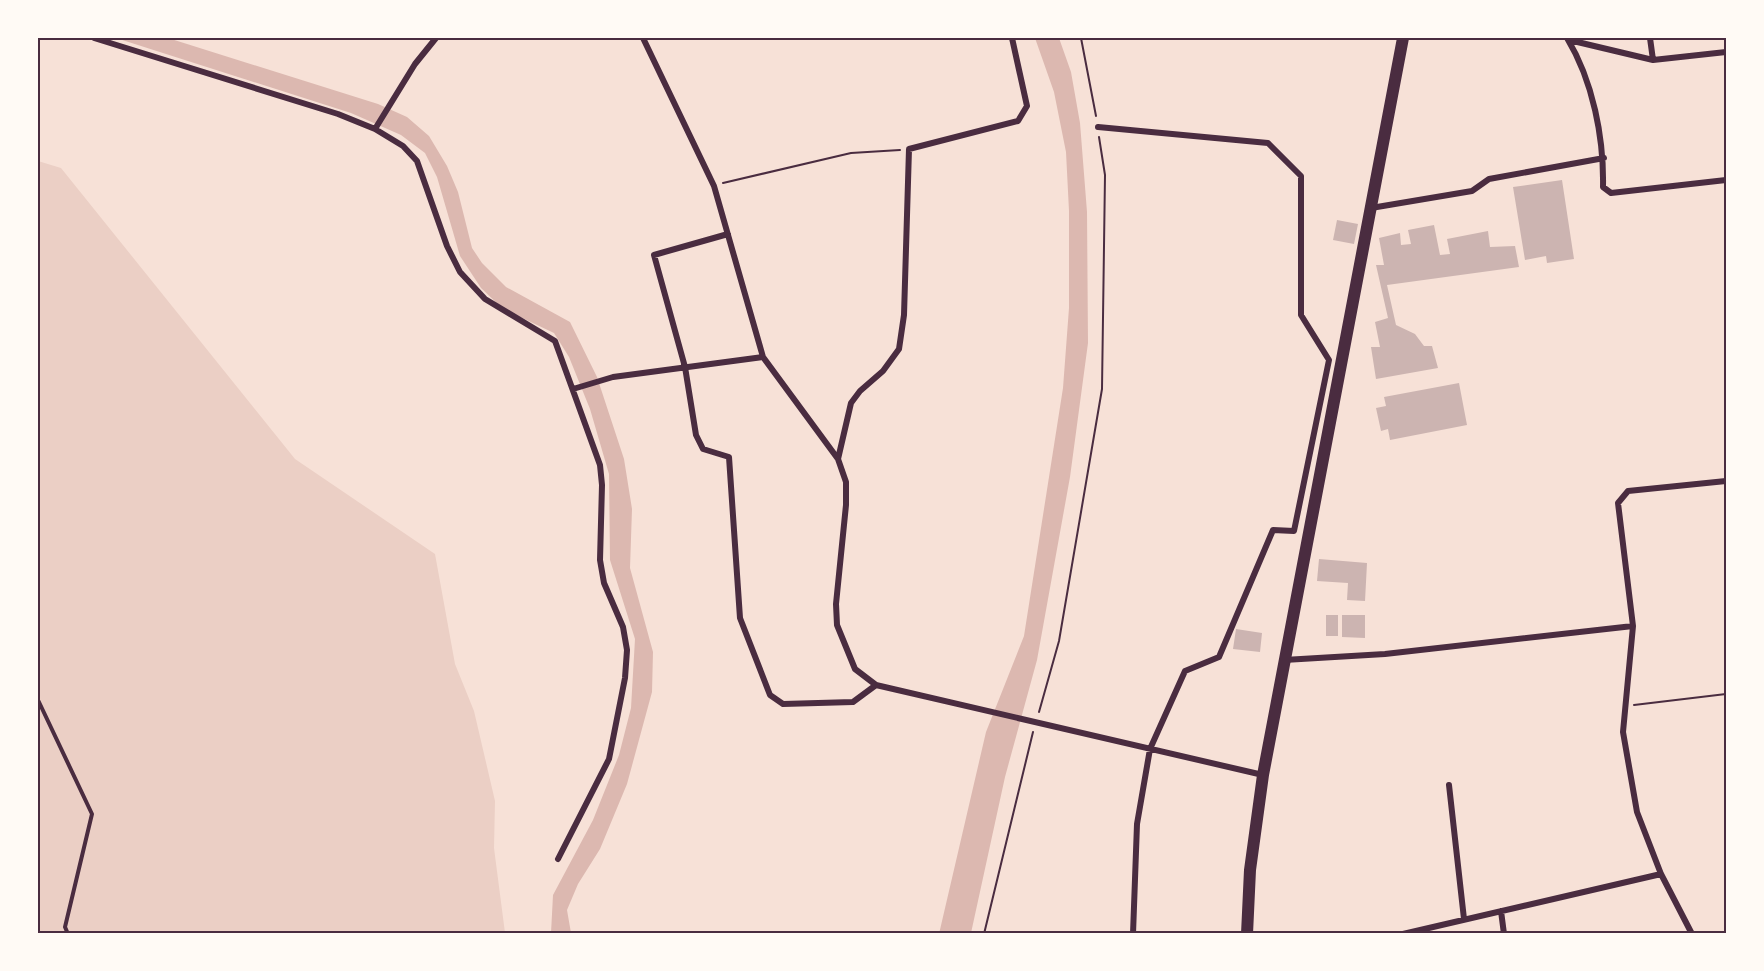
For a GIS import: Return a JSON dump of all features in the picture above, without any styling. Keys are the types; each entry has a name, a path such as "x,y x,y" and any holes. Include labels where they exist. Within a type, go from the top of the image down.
{"main road":[{"path":"1246,933 1250,870 1263,775 1402,38"}],"street":[{"path":"94,38 338,114 375,129 403,146 417,161 447,246 460,272 485,299 555,341 600,465 602,485 600,560 604,584 623,627 627,650 626,678 609,759 558,859"},
{"path":"375,129 415,64 436,38"},
{"path":"643,38 714,186 763,357 838,459 846,482 846,506 836,604 837,625 855,669 876,685 1263,775"},
{"path":"838,459 851,403 860,391 883,372 899,349 904,315 909,149 1018,121 1027,106 1012,38"},
{"path":"1650,38 1653,60"},
{"path":"1568,39 1653,60 1726,52"},
{"path":"1568,39 1593,102 1604,158 1604,188 1611,193 1726,180"},
{"path":"1098,127 1268,143 1301,176 1301,315 1329,360 1294,531 1273,530 1219,657 1185,670 1150,749 1137,824 1132,933"},
{"path":"1371,208 1472,191 1488,179 1604,158"},
{"path":"728,234 654,255 685,367 700,442 703,449 729,457 740,618 770,695 783,704 853,702 876,685"},
{"path":"573,389 613,376 763,357"},
{"path":"1692,933 1661,874 1637,812 1623,732 1633,626 1618,503 1628,491 1726,481"},
{"path":"1284,660 1385,654 1633,626"},
{"path":"1449,785 1464,919"},
{"path":"1402,933 1661,874"},
{"path":"1501,911 1504,933"}],"lane":[{"path":"38,700 92,814 64,927 68,933"}],"path":[{"path":"984,933 1036,722 1059,641 1102,389 1105,176 1081,38"},
{"path":"714,186 851,153 909,149"},
{"path":"1625,706 1726,694"}],"shaded area":[{"path":"116,38 168,38 378,104 407,117 429,136 447,166 458,192 472,248 482,263 506,287 570,322 597,377 624,459 632,509 630,568 653,652 652,692 627,784 600,849 578,884 567,910 571,933 551,933 553,895 593,820 619,755 631,708 635,639 610,560 609,474 590,409 569,357 554,333 503,309 481,288 460,256 437,177 425,153 401,135 351,113"},
{"path":"1035,38 1059,38 1071,72 1080,123 1087,212 1088,343 1070,477 1037,660 1005,777 971,933 939,934 986,732 1024,636 1063,388 1069,308 1069,211 1066,152 1054,92"},
{"path":"38,161 61,168 295,459 435,554 455,664 474,711 495,801 494,848 505,933 38,933"}],"building":[{"path":"1562,180 1574,259 1547,263 1546,256 1525,260 1513,187"},
{"path":"1337,220 1358,224 1354,244 1333,240"},
{"path":"1434,225 1440,255 1450,254 1447,239 1488,231 1490,247 1515,246 1519,267 1387,285 1396,325 1415,334 1424,346 1432,346 1438,368 1376,379 1371,347 1380,347 1375,322 1388,318 1376,265 1384,265 1379,238 1400,233 1401,245 1411,244 1408,230"},
{"path":"1459,383 1467,425 1390,440 1388,429 1381,431 1376,408 1386,406 1384,397"},
{"path":"1319,559 1367,563 1365,601 1347,600 1348,583 1317,581"},
{"path":"1326,615 1338,615 1338,636 1326,636"},
{"path":"1342,615 1365,615 1365,638 1342,637"},
{"path":"1236,629 1262,633 1260,652 1233,649"}]}
